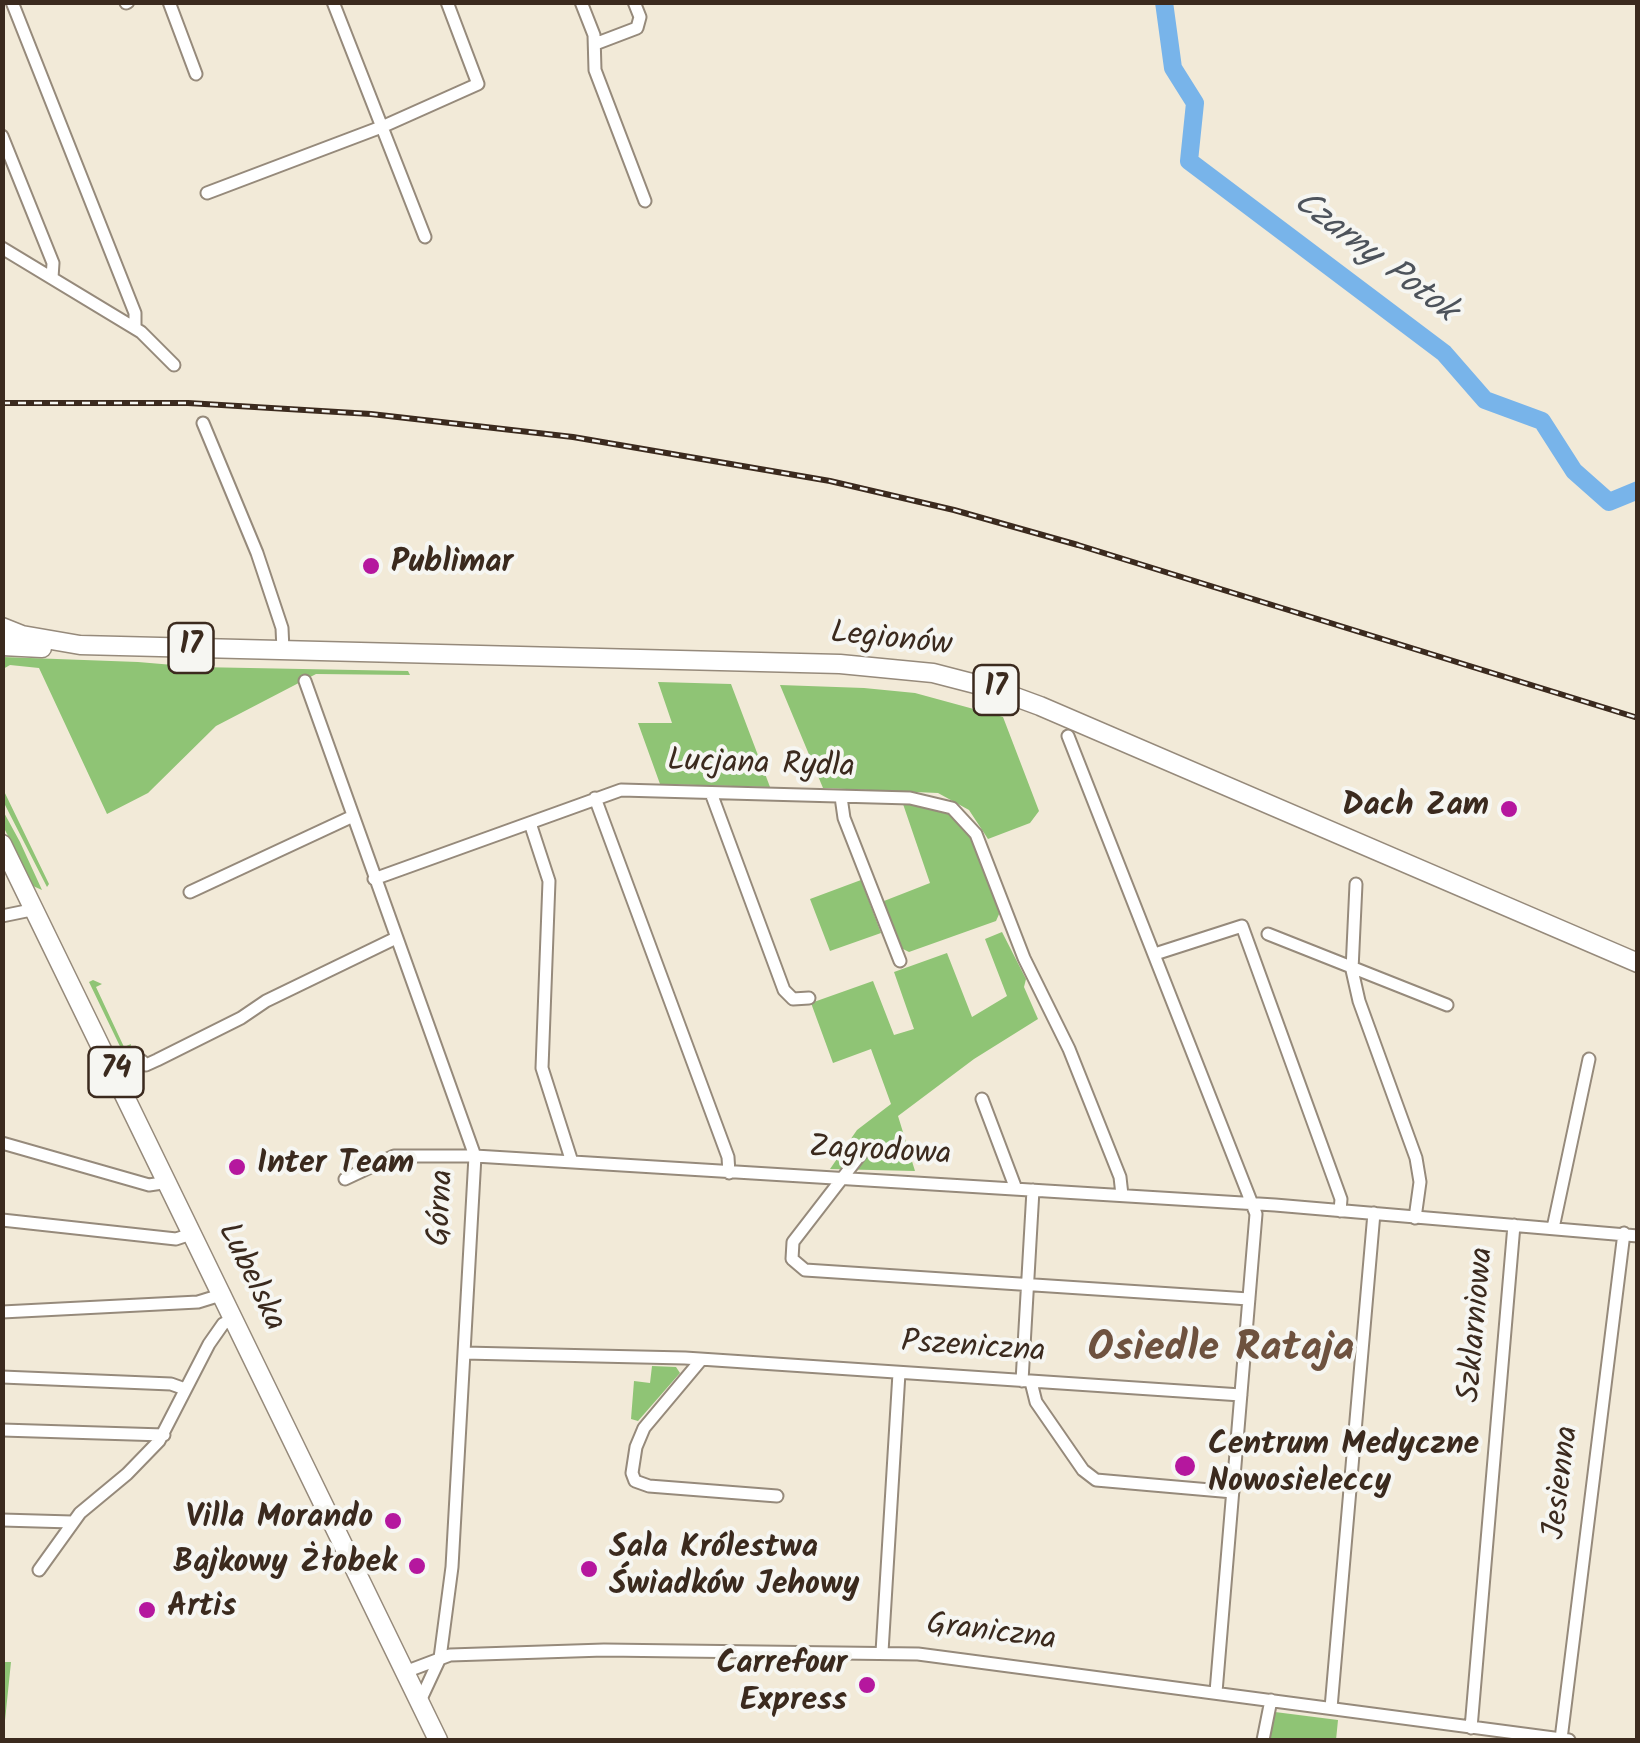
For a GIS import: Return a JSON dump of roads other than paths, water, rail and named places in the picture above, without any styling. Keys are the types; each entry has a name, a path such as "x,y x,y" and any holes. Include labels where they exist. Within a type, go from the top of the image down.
{"main road":[{"name":"Legionów","path":"2,627 22,635 80,645"},
{"name":"Legionów","path":"2,646 840,664 905,669 961,680 1040,706 1638,964"},
{"name":"Lubelska","path":"2,844 438,1740"}],"street":[{"path":"12,2 135,313 134,328"},
{"path":"169,2 196,74"},
{"path":"333,2 425,236"},
{"path":"207,193 384,126 478,84 446,2"},
{"path":"581,2 594,44 594,70 645,202"},
{"path":"594,44 638,28 640,17 634,2"},
{"path":"2,136 53,263 52,278"},
{"path":"2,248 134,328 174,365"},
{"path":"203,423 257,552 282,628 283,650"},
{"name":"Górna","path":"304,681 475,1156 452,1568 440,1658 420,1702"},
{"path":"1068,736 1256,1214 1216,1692"},
{"name":"Lucjana Rydla","path":"374,879 626,790 921,799 942,804 962,815 976,834 1008,921 1088,1097 1120,1177 1122,1195"},
{"path":"711,793 784,990 793,999 810,998"},
{"path":"841,797 844,818 900,961"},
{"path":"595,798 728,1157 729,1173"},
{"path":"190,892 351,817"},
{"path":"530,822 550,880 542,1068 572,1162"},
{"path":"1356,884 1352,970 1359,1001 1416,1158 1420,1182 1416,1218"},
{"path":"2,916 36,909"},
{"path":"1155,954 1242,926 1341,1200 1340,1211"},
{"path":"1268,934 1446,1005"},
{"path":"142,1061 146,1066 241,1018 266,1001 396,938"},
{"path":"1553,1228 1589,1059"},
{"path":"982,1099 1016,1189"},
{"path":"2,1143 152,1186 169,1182"},
{"path":"864,1150 793,1242 792,1258 798,1266 813,1272 1249,1299"},
{"name":"Zagrodowa","path":"345,1179 394,1156 475,1156 1122,1195 1631,1234"},
{"path":"1033,1190 1026,1286 1026,1381 1036,1402 1083,1470 1096,1480 1233,1492"},
{"path":"1331,1708 1374,1214"},
{"path":"2,1220 169,1239 194,1233"},
{"name":"Szklarniowa","path":"1471,1728 1514,1225"},
{"name":"Jesienna","path":"1561,1739 1631,1234"},
{"path":"2,1312 198,1302 224,1294"},
{"path":"39,1570 72,1522 144,1458 164,1434 218,1329 235,1318"},
{"name":"Pszeniczna","path":"464,1353 701,1360 1241,1394"},
{"path":"701,1360 639,1437 632,1473 635,1481 649,1486 777,1496"},
{"path":"882,1652 899,1373"},
{"path":"2,1377 171,1384 185,1389"},
{"path":"2,1430 164,1434"},
{"path":"2,1520 72,1522"},
{"name":"Graniczna","path":"406,1672 440,1658 634,1648 882,1652 968,1658 1569,1740"},
{"path":"1262,1740 1271,1700"}],"waterway":[{"name":"Czarny Potok","path":"1164,2 1173,68 1195,103 1189,161 1444,353 1485,400 1542,421 1574,471 1609,502 1638,490"}],"railway":[{"path":"2,403 188,403 371,414 573,437 830,481 1078,545 1638,718"}],"place":[{"name":"Publimar","path":"371,566"},
{"name":"Dach Zam","path":"1509,809"},
{"name":"Inter Team","path":"237,1167"},
{"name":"Centrum Medyczne Nowosieleccy","path":"1185,1466"},
{"name":"Villa Morando","path":"393,1521"},
{"name":"Bajkowy Żłobek","path":"417,1566"},
{"name":"Sala Królestwa Świadków Jehowy","path":"589,1569"},
{"name":"Artis","path":"147,1610"},
{"name":"Carrefour Express","path":"867,1685"}],"district":[{"name":"Osiedle Rataja","path":"1221,1353"}]}
